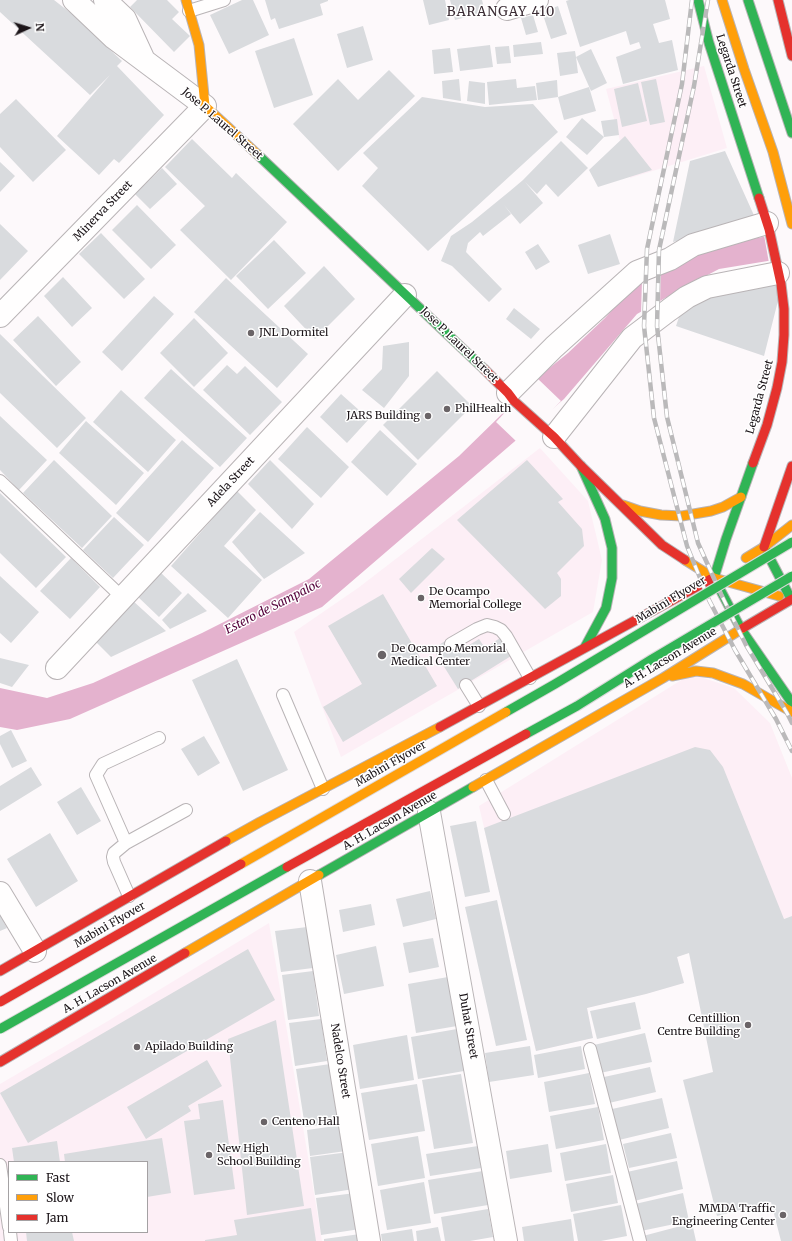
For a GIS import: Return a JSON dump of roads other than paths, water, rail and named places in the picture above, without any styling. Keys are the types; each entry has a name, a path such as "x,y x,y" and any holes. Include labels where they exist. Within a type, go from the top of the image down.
{"main road":[{"name":"Legarda Street","path":"698,0 709,43 748,160 782,275 784,309 782,362 777,388 767,424 714,578"},
{"path":"722,0 773,152 792,224"},
{"path":"748,0 792,133"},
{"path":"778,0 792,56"},
{"path":"187,6 199,45 205,106"},
{"name":"Jose P. Laurel Street","path":"205,106 464,349 662,545 714,578 792,600"},
{"path":"581,466 605,519 612,548 612,578 606,608 585,647"},
{"path":"792,466 764,547 792,600"},
{"path":"621,504 640,511 661,515 682,516 711,511 723,507 741,497"},
{"path":"739,562 764,547 792,525"},
{"name":"Mabini Flyover","path":"0,1002 555,684 792,542"},
{"path":"0,971 260,822 479,706 714,578 726,570"},
{"path":"0,1029 577,706 652,659 792,576"},
{"path":"714,578 741,629 792,703"},
{"name":"A. H. Lacson Avenue","path":"0,1062 429,812 663,678 741,629 792,600"},
{"path":"663,678 696,671 713,673 744,684 792,712"}],"street":[{"name":"Jose P. Laurel Street","path":"74,0 114,38 205,106"},
{"name":"Jose P. Laurel Street","path":"105,0 125,19 143,59"},
{"path":"507,9 537,0"},
{"name":"Minerva Street","path":"0,316 205,106"},
{"path":"511,397 554,347 637,272 670,259 693,244 768,226"},
{"path":"546,431 632,338 687,297 707,287 782,275"},
{"name":"Adela Street","path":"57,668 405,295"},
{"name":"Duhat Street","path":"429,812 506,1241"},
{"name":"Nadelco Street","path":"310,881 369,1241"},
{"path":"0,893 35,951"}],"lane":[{"path":"187,6 224,0"},
{"path":"0,480 123,598"},
{"path":"451,644 482,627 487,625 495,626 502,630 530,678"},
{"path":"466,685 479,706"},
{"path":"283,695 324,788"},
{"path":"126,843 96,775 103,764 159,738"},
{"path":"486,780 504,814"},
{"path":"129,896 114,862 114,853 126,843 186,810"},
{"path":"590,1049 640,1241"},
{"path":"0,1165 8,1220"}],"water":[{"name":"Estero de Sampaloc","path":"792,231 792,257 719,269 637,314 564,399 322,607 70,719 17,730 0,727 0,688 47,698 93,683 202,633 309,579 459,456 547,370 568,353 605,318 629,291 693,251"}],"railway":[{"path":"692,0 682,84 647,249 644,326 654,418 687,546 709,600 735,650 776,719 792,751"},
{"path":"708,0 694,86 659,250 657,326 667,417 698,543 746,645 792,723"}],"place":[{"name":"JNL Dormitel","path":"251,333"},
{"name":"PhilHealth","path":"447,409"},
{"name":"JARS Building","path":"428,416"},
{"name":"De Ocampo Memorial College","path":"421,598"},
{"name":"De Ocampo Memorial Medical Center","path":"382,655"},
{"name":"Centillion Centre Building","path":"748,1025"},
{"name":"Apilado Building","path":"137,1047"},
{"name":"Centeno Hall","path":"264,1122"},
{"name":"New High School Building","path":"209,1155"},
{"name":"MMDA Traffic Engineering Center","path":"783,1215"}],"district":[{"name":"BARANGAY 410","path":"501,12"}]}
